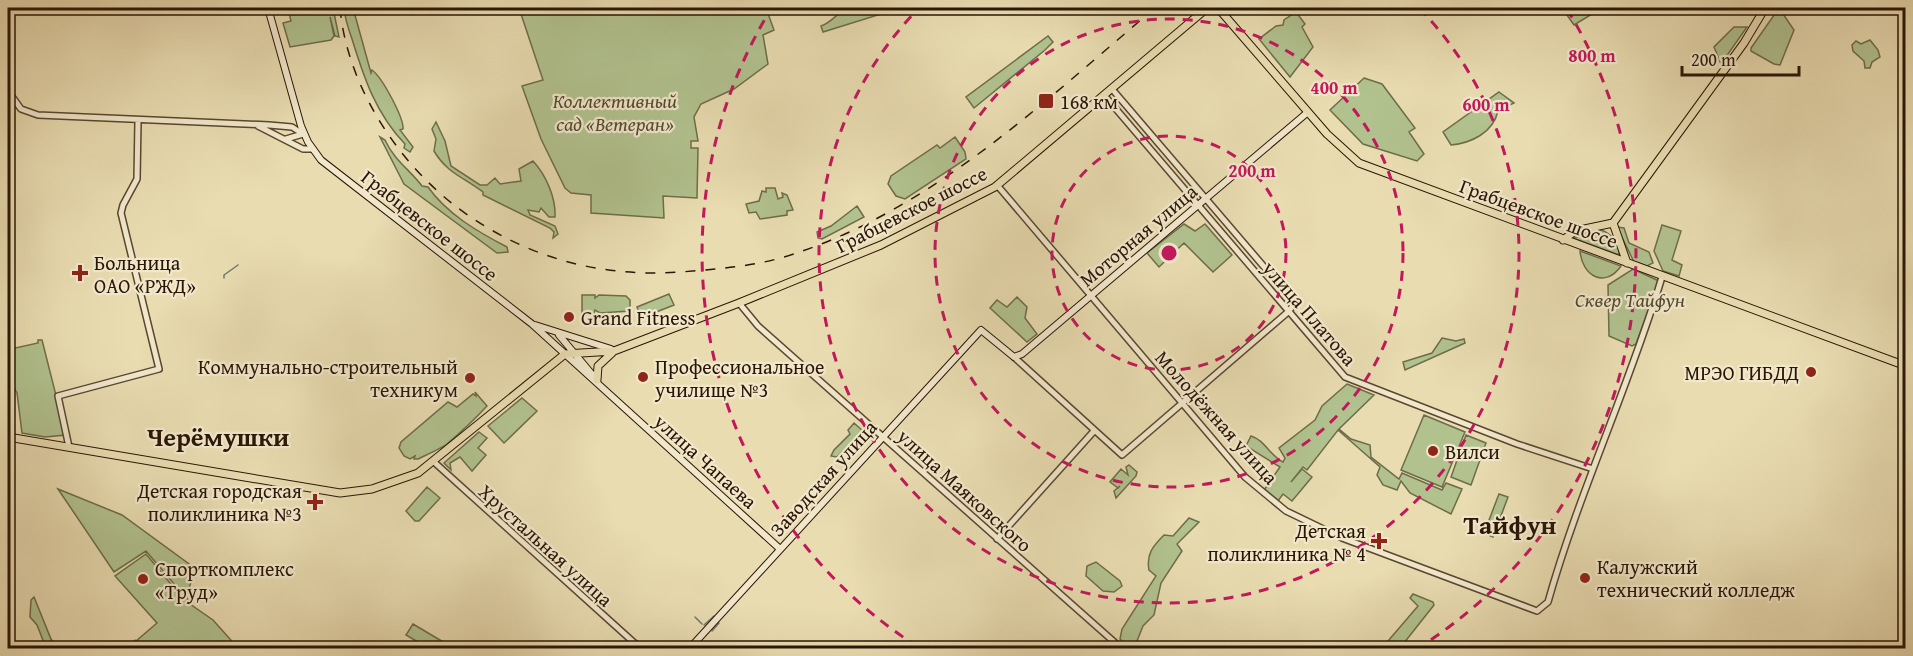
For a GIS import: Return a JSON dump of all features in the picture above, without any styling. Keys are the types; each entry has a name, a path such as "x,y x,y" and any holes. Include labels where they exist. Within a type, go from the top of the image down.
{"main road":[{"name":"Грабцевское шоссе","path":"268,8 303,134 312,149 333,171 532,324"},
{"name":"Грабцевское шоссе","path":"565,354 616,351 739,303 881,245 997,185 1207,8"},
{"name":"Грабцевское шоссе","path":"1218,8 1338,146 1359,163 1905,366"},
{"path":"1563,240 1575,231 1613,223 1744,43 1765,8"},
{"name":"Моторная улица","path":"1014,357 1091,296 1308,112"},
{"path":"1613,223 1627,263"},
{"path":"1600,226 1611,230 1619,242"},
{"path":"532,324 616,351"},
{"name":"улица Чапаева","path":"532,324 780,549"},
{"name":"Заводская улица","path":"690,648 981,330 1014,357"},
{"path":"558,333 609,394"},
{"path":"597,380 600,363 616,351"},
{"path":"8,437 346,494 398,481 418,473 565,354"}],"street":[{"name":"улица Платова","path":"1112,89 1295,303 1288,312"},
{"path":"8,91 21,109 38,115 282,126 303,134"},
{"name":"улица Платова","path":"1104,95 1347,378 1517,444 1593,469"},
{"path":"289,127 299,119"},
{"path":"69,447 58,396 159,369 121,213 137,178 138,121"},
{"path":"256,125 303,149 312,149"},
{"path":"282,126 282,137"},
{"path":"282,137 303,134"},
{"name":"Молодёжная улица","path":"997,185 1245,477 1286,511 1342,538 1537,611 1548,602 1574,519 1593,469"},
{"path":"1593,469 1636,356 1662,277"},
{"name":"улица Маяковского","path":"739,303 758,326 1121,648"},
{"path":"1014,357 1122,455 1288,312"},
{"path":"997,540 1094,431"},
{"name":"Хрустальная улица","path":"434,462 640,648"}],"green space":[{"path":"288,8 333,8 339,37 335,36 330,17 334,36 331,40 290,47 283,23 291,21"},
{"path":"344,8 353,8 371,73 372,70 376,74 396,107 403,129 400,130 413,147 410,152 404,148 405,144 386,120 372,95 349,31"},
{"name":"Коллективный сад «Ветеран»","path":"519,8 766,8 774,30 763,35 768,64 734,89 701,104 694,117 698,141 691,141 691,148 698,148 697,198 663,196 664,218 591,213 591,195 571,193 565,188 541,139 522,86 543,80"},
{"path":"848,8 894,10 823,32 821,26"},
{"path":"1562,8 1602,8 1574,25"},
{"path":"1779,8 1794,30 1780,65 1751,51"},
{"path":"1296,12 1305,24 1302,27 1313,47 1290,77 1259,39 1276,26 1283,25 1284,20"},
{"path":"1734,27 1747,27 1721,64 1714,47"},
{"path":"1048,36 1053,42 1045,50 974,108 966,97"},
{"path":"1870,40 1878,50 1880,57 1872,62 1870,68 1865,68 1864,61 1853,51 1852,45 1856,41 1861,44"},
{"path":"1364,78 1382,84 1415,128 1409,132 1424,154 1417,161 1363,144 1330,110"},
{"path":"1499,92 1514,103 1498,111 1491,125 1480,136 1451,145 1443,132"},
{"path":"436,122 445,141 451,166 480,185 487,185 495,178 500,184 521,181 519,169 533,161 549,187 554,202 555,217 549,217 541,208 539,212 528,210 530,215 555,226 558,234 553,238 554,232 550,228 483,195 483,192 444,165 434,151 436,139 432,129"},
{"path":"380,137 385,140 397,159 422,186 428,187 444,206 464,222 507,247 508,252 497,253 404,184"},
{"path":"955,137 965,152 966,159 905,199 896,196 888,184 891,176 937,145 940,148"},
{"path":"766,188 775,188 778,199 783,197 782,193 787,195 793,210 787,211 787,215 760,219 756,212 749,213 746,204 759,201 762,191 766,192"},
{"path":"857,206 864,217 822,239 818,238 817,232 831,226"},
{"path":"1184,224 1195,231 1205,224 1232,255 1213,272 1184,243 1159,267 1147,253"},
{"path":"1662,225 1681,231 1672,260 1682,265 1679,276 1663,271 1654,251"},
{"path":"1617,227 1624,228 1629,243 1649,252 1653,263 1647,266 1634,262"},
{"path":"1601,230 1614,240 1619,255 1573,238"},
{"path":"1580,251 1621,266 1608,277 1595,276 1585,267"},
{"name":"Сквер Тайфун","path":"1633,269 1659,281 1636,344 1632,346 1609,336 1608,285"},
{"path":"669,294 674,305 641,318 637,307"},
{"path":"582,295 595,295 595,298 599,295 626,296 630,300 630,311 600,313 595,310 594,313 582,313"},
{"path":"1017,297 1027,307 1025,318 1037,334 1027,342 990,308 997,300 1007,307"},
{"path":"1442,338 1456,341 1464,339 1465,343 1405,370 1403,362 1432,353"},
{"path":"38,340 42,340 66,435 45,437 22,433 17,393 8,377 8,346 11,349 38,343"},
{"path":"1347,384 1374,395 1339,429 1351,439 1370,445 1371,457 1399,479 1402,473 1442,490 1446,483 1462,489 1451,514 1410,493 1401,481 1397,490 1383,485 1377,475 1380,467 1338,430 1307,470 1303,467 1291,482 1302,469 1312,477 1292,501 1283,494 1278,501 1264,490 1280,467 1246,446 1251,436 1283,462 1285,458 1279,448 1315,420 1322,406"},
{"path":"475,392 487,406 457,435 445,445 418,459 414,459 415,456 410,459 404,456 399,448 401,442 448,402 457,407 473,394 476,396"},
{"path":"522,398 537,411 504,443 488,426"},
{"name":"Вилси","path":"1424,415 1465,432 1442,487 1401,470"},
{"path":"854,423 863,431 856,439 860,444 852,454 846,448 837,457 831,456 850,434 848,430"},
{"path":"479,432 487,438 478,448 486,455 472,471 460,457 450,463 451,470 444,463"},
{"path":"1466,435 1486,443 1471,485 1451,477"},
{"path":"1129,465 1137,472 1136,476 1116,498 1114,491 1118,488 1110,482 1121,469 1128,475 1126,467"},
{"path":"427,487 440,498 419,521 415,521 406,511"},
{"path":"58,489 122,515 196,569 186,596 190,604 213,620 238,648 128,648 157,623 115,576 146,554 175,589 178,597 180,591 146,551 114,572"},
{"path":"1499,494 1508,497 1493,537 1484,533"},
{"path":"1189,518 1199,522 1177,544 1182,551 1161,583 1154,615 1143,626 1137,641 1144,648 1131,648 1120,639 1122,629 1156,576 1149,570 1151,551 1164,535 1173,536"},
{"path":"1096,562 1120,581 1122,586 1114,592 1103,591 1086,576 1087,566"},
{"path":"1413,594 1433,602 1434,605 1400,648 1382,648 1418,606 1410,598"},
{"path":"34,597 51,639 58,648 46,648 37,625 30,617 31,600"},
{"path":"413,624 450,646 448,648 428,648 406,635"}],"waterway":[{"path":"224,278 224,275 238,265"},
{"path":"704,625 714,616"},
{"path":"695,617 702,624"},
{"path":"712,631 719,623"},
{"path":"125,648 135,640"}],"railway":[{"path":"340,8 353,65 364,93 379,120 415,168 458,208 509,240 564,261 592,267 651,273 720,269 784,257 837,238 887,213 935,184 981,152 1070,81 1155,8"}],"place":[{"name":"168 км","path":"1046,101"},
{"name":"Больница ОАО «РЖД»","path":"80,273"},
{"name":"Grand Fitness","path":"569,317"},
{"name":"МРЭО ГИБДД","path":"1811,372"},
{"name":"Профессиональное училище №3","path":"643,377"},
{"name":"Коммунально-строительный техникум","path":"470,378"},
{"name":"Вилси","path":"1433,451"},
{"name":"Детская городская поликлиника №3","path":"315,502"},
{"name":"Детская поликлиника № 4","path":"1379,541"},
{"name":"Калужский технический колледж","path":"1585,578"},
{"name":"Спорткомплекс «Труд»","path":"143,579"}],"district":[{"name":"Черёмушки","path":"218,436"},
{"name":"Тайфун","path":"1510,524"}]}
